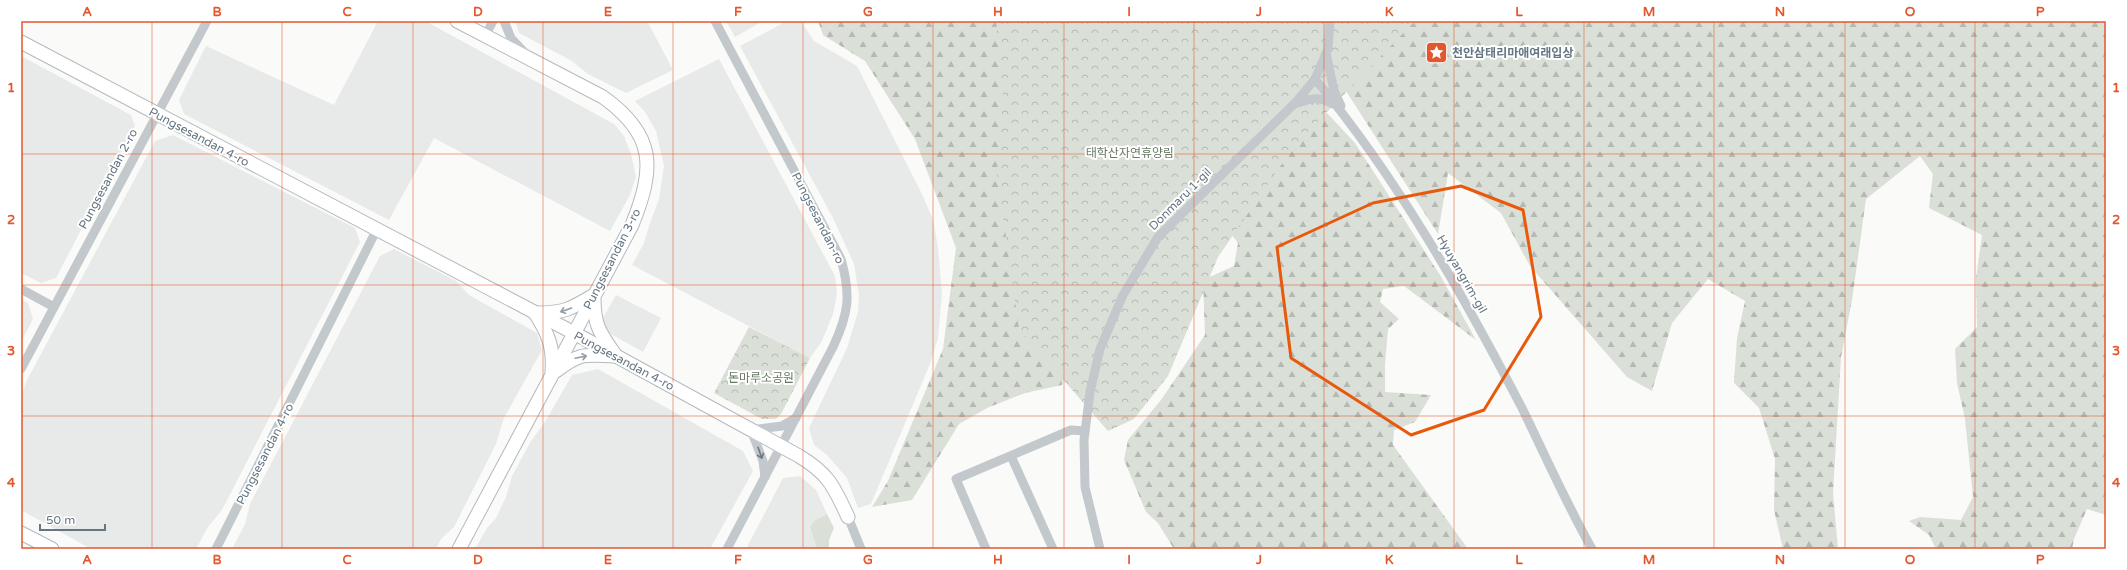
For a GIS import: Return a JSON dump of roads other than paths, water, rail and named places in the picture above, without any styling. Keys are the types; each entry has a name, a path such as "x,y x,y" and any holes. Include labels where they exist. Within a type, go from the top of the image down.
{"street":[{"name":"Pungsesandan 2-ro","path":"21,369 207,21"},
{"name":"Pungsesandan 3-ro","path":"456,21 603,97 618,108 632,122 640,135 646,156 647,175 644,196 632,225 459,549"},
{"path":"485,36 492,21"},
{"path":"504,21 512,38 531,60"},
{"name":"Pungsesandan-ro","path":"715,21 841,259 847,282 848,303 842,328 782,446 726,549"},
{"path":"1330,21 1326,53 1328,68 1334,91 1347,120"},
{"name":"Pungsesandan 4-ro","path":"21,42 574,333 782,446 815,465 833,484 848,518"},
{"path":"1315,79 1326,53"},
{"name":"Donmaru 1-gil","path":"1100,549 1084,487 1085,431 1090,392 1100,349 1123,294 1158,237 1293,105 1315,79"},
{"name":"Hyuyangrim-gil","path":"1315,79 1392,181 1446,267 1546,456 1570,509 1592,549"},
{"path":"1293,105 1310,98 1324,99 1338,108"},
{"name":"Pungsesandan 4-ro","path":"216,549 377,230"},
{"path":"21,289 54,307"},
{"path":"551,375 553,357 551,343 535,313 558,313 571,309 594,295"},
{"path":"594,295 594,315 598,331 616,356"},
{"path":"551,375 572,358 587,355 616,356"},
{"path":"765,477 763,461 751,430 782,426 796,418"},
{"path":"986,549 956,479 1071,430 1085,431"},
{"path":"1010,456 1053,549"},
{"path":"848,518 861,549"},
{"path":"21,533 52,549"}],"place":[{"name":"천안삼태리마애여래입상","path":"1437,53"}],"park label":[{"name":"태학산자연휴양림","path":"1130,153"},
{"name":"돈마루소공원","path":"761,378"}]}
